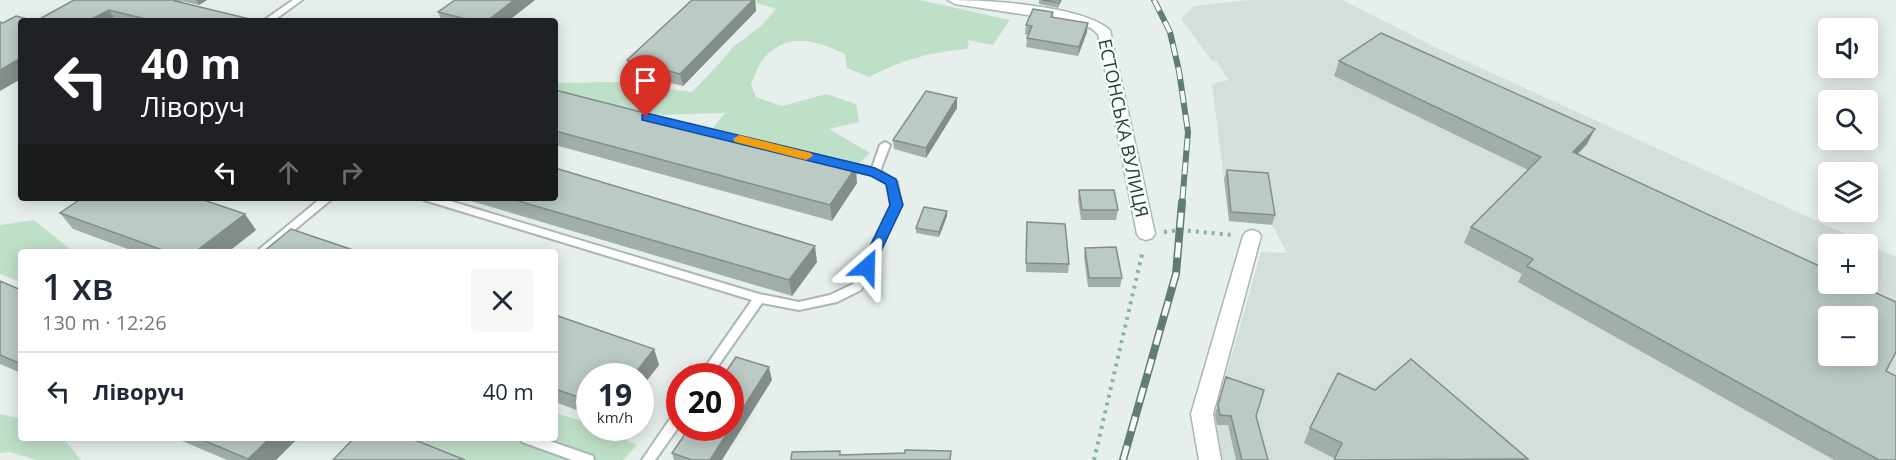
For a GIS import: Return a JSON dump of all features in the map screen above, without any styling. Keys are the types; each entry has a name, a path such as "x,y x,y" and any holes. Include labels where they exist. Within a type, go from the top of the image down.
{"street":[{"name":"ЕСТОНСЬКА ВУЛИЦЯ","path":"955,0 1075,18 1096,24 1106,33 1146,234"},
{"path":"1210,460 1202,414 1252,236"}],"lane":[{"path":"271,18 298,0"},
{"path":"875,172 885,145"},
{"path":"438,201 759,298 799,306 833,299 857,287 896,205 892,182 875,172 830,161"},
{"path":"265,249 324,201"},
{"path":"714,363 759,298"},
{"path":"648,460 666,434"},
{"path":"534,441 588,460"}],"path":[{"path":"1094,460 1146,234 1180,230 1252,236"}],"shaded area":[{"path":"1248,0 1342,0 1439,49 1845,234 1818,234 1818,294 1878,294 1878,249 1896,257 1896,460 1220,460 1212,425 1261,252 1287,253 1272,225 1265,182 1224,179 1212,84 1228,80 1217,62 1212,61 1181,19 1194,6"}],"green space":[{"path":"748,0 920,0 1010,20 993,45 967,40 969,44 967,49 916,58 869,77 847,68 845,54 815,43 795,41 786,43 767,55 751,84 756,97 782,106 826,94 856,104 859,122 829,129 870,153 857,165 713,128 725,113 655,115 575,103 558,98 558,83 618,82 692,92 733,47 761,26 776,9"},
{"path":"34,220 70,249 18,249 18,281 0,274 0,225"},
{"path":"0,414 18,418 18,441 65,441 81,460 36,460 10,452 0,453"},
{"path":"558,414 576,419 576,441 628,441 637,445 623,460 447,460 412,441 558,441"}],"building":[{"path":"74,0 176,0 246,18 142,18 109,10 94,18 41,18"},
{"path":"455,0 514,0 491,18 462,18 438,12"},
{"path":"692,0 753,0 680,74 627,60"},
{"path":"1042,0 1060,0 1059,3"},
{"path":"1033,9 1053,12 1051,17 1088,23 1079,47 1027,38 1032,26 1026,25"},
{"path":"16,16 24,18 18,18 18,60 0,70 0,22 3,23"},
{"path":"1381,33 1595,129 1573,152 1818,265 1818,294 1878,294 1896,302 1896,352 1886,371 1896,376 1896,460 1879,460 1527,266 1533,259 1471,227 1541,157 1339,61"},
{"path":"558,91 856,167 830,205 558,132"},
{"path":"926,91 957,98 926,148 893,140"},
{"path":"558,169 815,246 789,280 518,201 558,201"},
{"path":"1227,170 1268,173 1275,215 1231,212"},
{"path":"1079,190 1114,190 1118,210 1082,210"},
{"path":"78,201 207,201 245,214 199,249 160,249 60,213"},
{"path":"924,207 947,211 939,232 916,228"},
{"path":"1027,222 1065,224 1069,264 1026,263"},
{"path":"291,229 350,249 267,249"},
{"path":"1116,247 1122,278 1089,278 1085,248"},
{"path":"0,281 18,289 18,363 0,355"},
{"path":"558,316 654,349 643,363 576,363 576,396 558,390"},
{"path":"736,357 769,367 744,406 744,363 732,363"},
{"path":"1411,359 1528,459 1334,460 1342,443 1310,428 1338,373 1375,390"},
{"path":"1226,377 1264,390 1256,416 1268,460 1242,460 1231,416 1220,415 1218,405"},
{"path":"205,441 267,441 248,459"},
{"path":"351,441 418,441 465,460 333,460"},
{"path":"680,441 722,441 710,460 692,460 672,453"},
{"path":"905,450 951,451 950,460 791,460 792,452 840,451 840,455 905,453"}],"railway":[{"path":"1154,0 1170,32 1179,71 1188,132 1182,204"},
{"path":"1123,460 1176,274 1182,202"}],"slow traffic":[{"path":"739,139 806,156"}],"route":[{"path":"646,117 875,172 892,182 896,205 867,267"}]}
